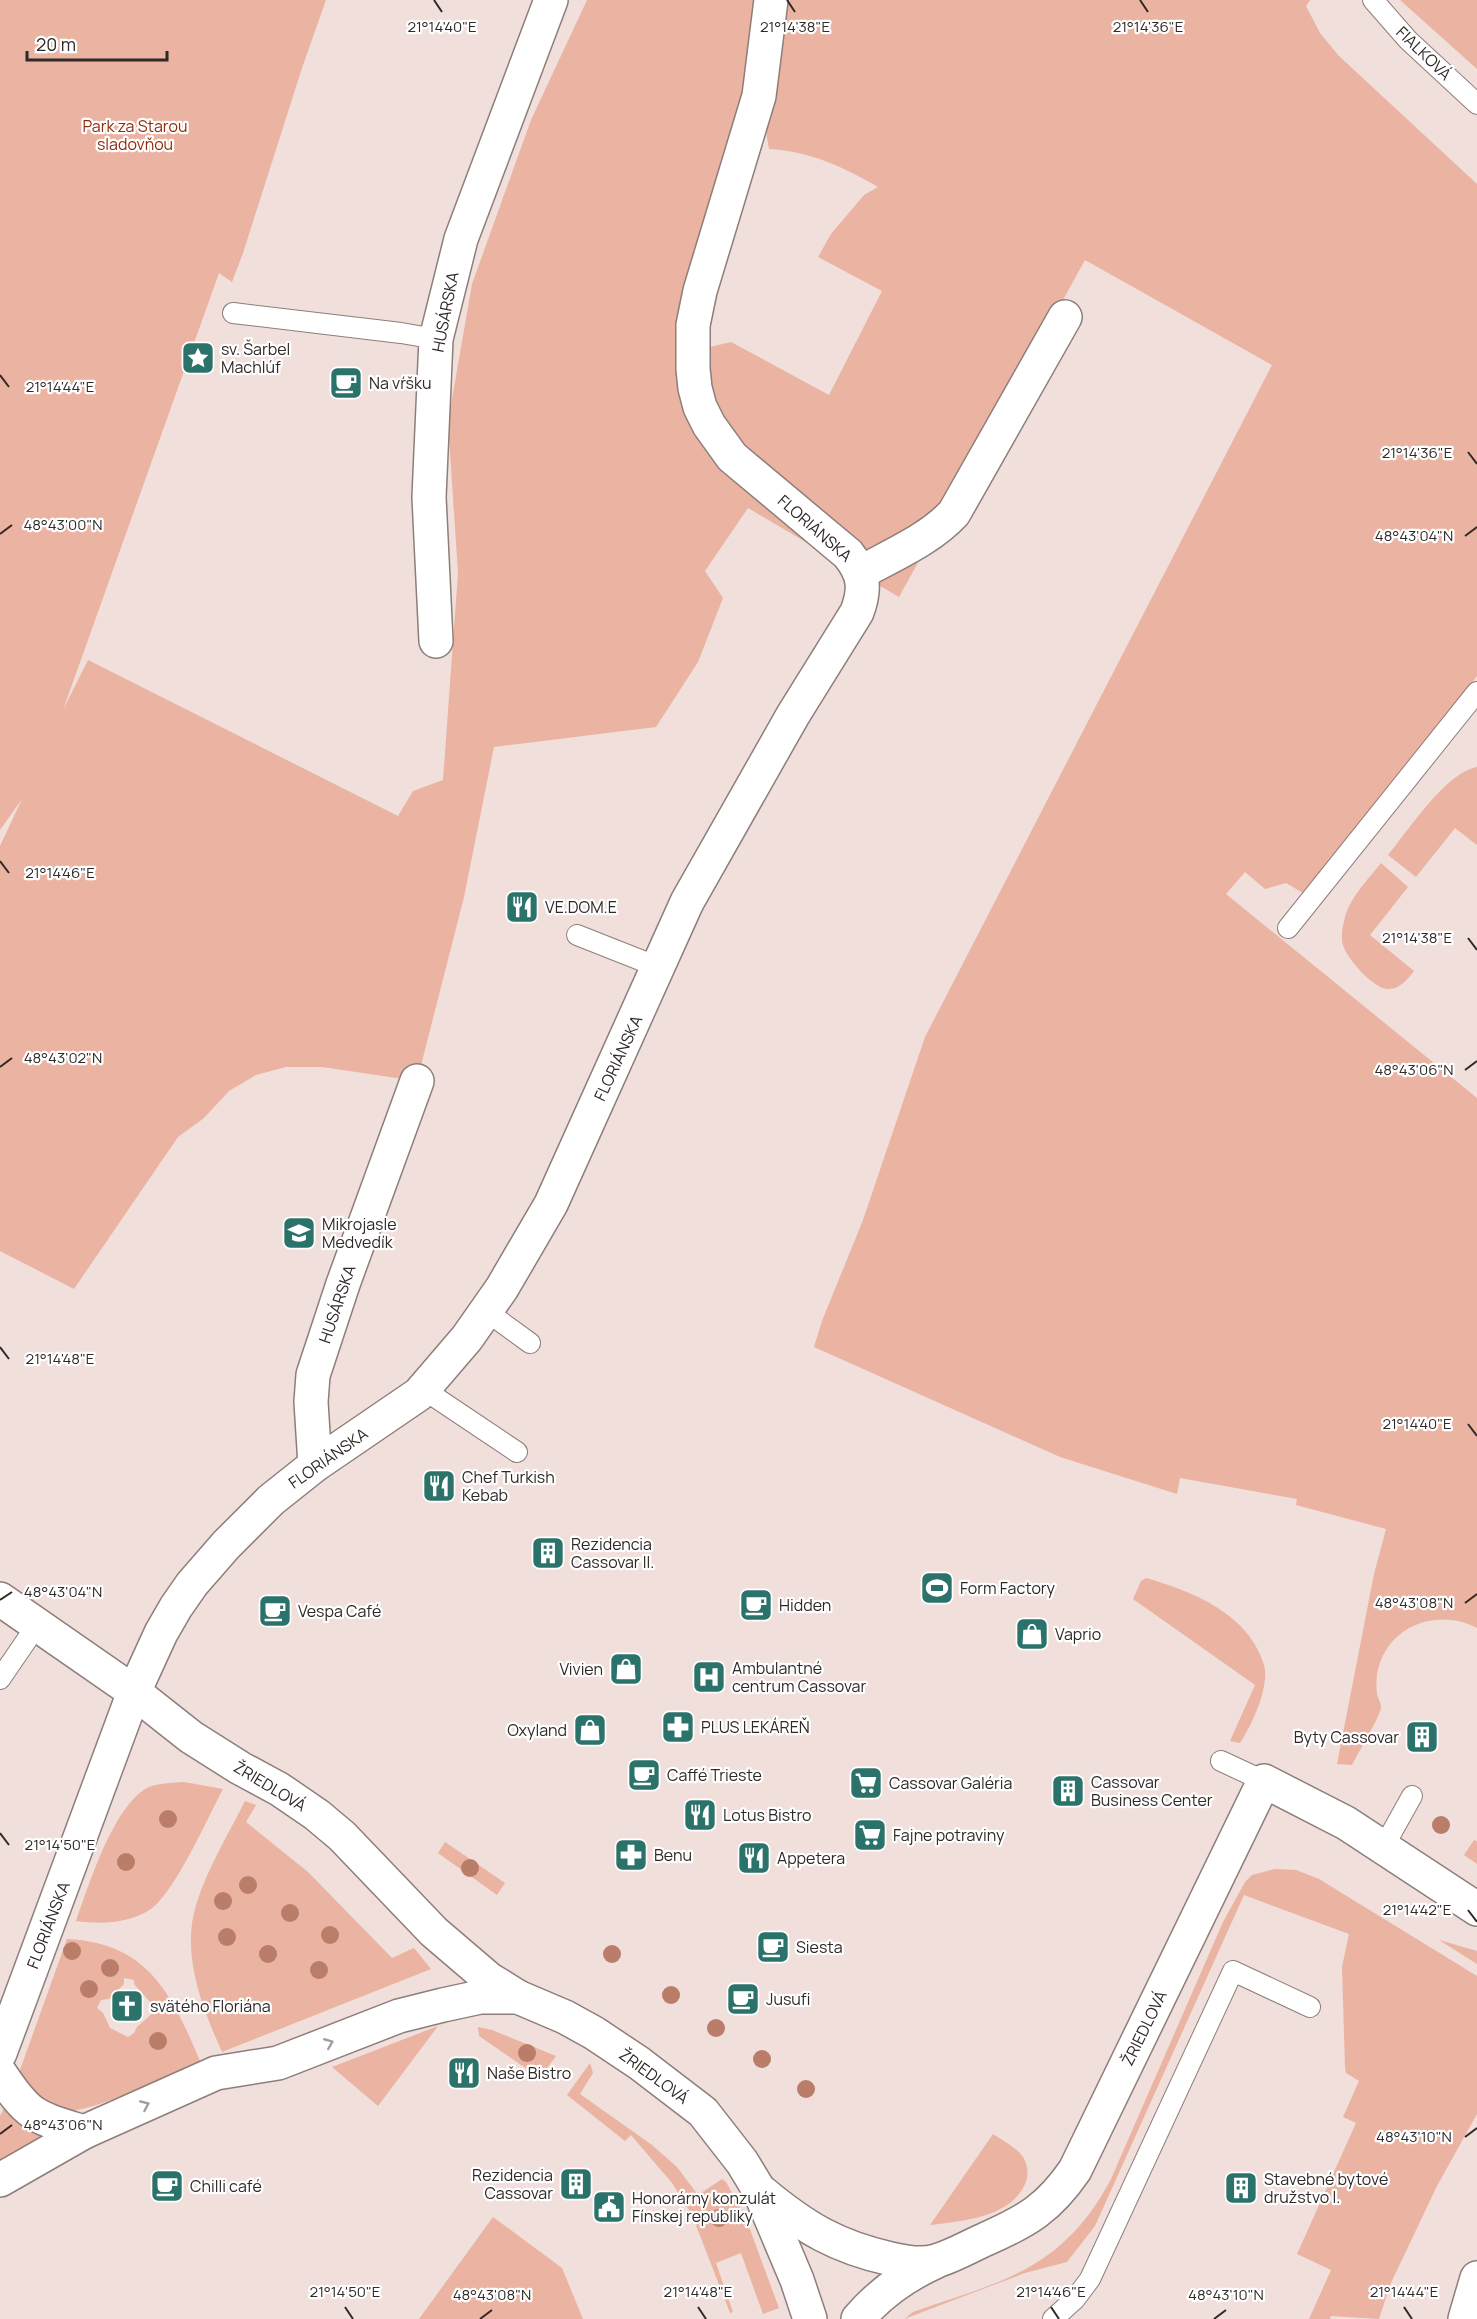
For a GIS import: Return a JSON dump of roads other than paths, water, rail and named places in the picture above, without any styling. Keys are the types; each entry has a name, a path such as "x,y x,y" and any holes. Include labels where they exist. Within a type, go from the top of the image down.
{"street":[{"name":"HUSÁRSKA","path":"436,641 429,497 436,339 461,239 551,0"},
{"name":"FLORIÁNSKA","path":"0,2053 135,1692 162,1633 192,1584 226,1545 271,1500 315,1465 387,1418 423,1389 461,1346 486,1311 551,1204 687,902 793,715 857,612 863,596 858,566 848,554 732,457 709,425 695,388 693,325 700,291 759,96 771,0"},
{"path":"860,573 917,542 944,524 954,513 1065,317"},
{"name":"HUSÁRSKA","path":"315,1465 311,1402 313,1375 343,1284 417,1081"},
{"name":"ŽRIEDLOVÁ","path":"0,1599 135,1692 191,1737 279,1789 317,1815 342,1836 450,1947 489,1979 518,1997 565,2017 594,2033 703,2112 742,2162 759,2190 797,2280 810,2319"},
{"path":"1264,1781 1346,1823 1477,1910"},
{"name":"ŽRIEDLOVÁ","path":"759,2190 789,2215 826,2238 900,2261 935,2262 1021,2223 1060,2191 1075,2170 1264,1781"},
{"name":"ŽRIEDLOVÁ","path":"0,2180 84,2132 216,2073 278,2063 399,2016 480,1997 518,1997"},
{"path":"0,2073 20,2103 32,2113 42,2119 84,2132"},
{"path":"858,2319 873,2302 898,2281 935,2262"},
{"path":"1465,2319 1477,2278"}],"lane":[{"name":"FIALKOVÁ","path":"1373,0 1408,40 1477,104"},
{"path":"233,313 436,339"},
{"path":"1288,928 1477,692"},
{"path":"577,935 658,967"},
{"path":"486,1311 530,1343"},
{"path":"423,1389 517,1452"},
{"path":"0,1679 37,1625"},
{"path":"1221,1761 1264,1781"},
{"path":"1383,1848 1412,1796"},
{"path":"1053,2319 1076,2299 1090,2279 1233,1971 1310,2007"}],"place":[{"name":"sv. Šarbel Machlúf","path":"198,358"},
{"name":"Na vŕšku","path":"346,383"},
{"name":"VE.DOM.E","path":"522,907"},
{"name":"Mikrojasle Medvedík","path":"299,1233"},
{"name":"Chef Turkish Kebab","path":"439,1486"},
{"name":"Rezidencia Cassovar II.","path":"548,1553"},
{"name":"Form Factory","path":"937,1588"},
{"name":"Hidden","path":"756,1605"},
{"name":"Vespa Café","path":"275,1611"},
{"name":"Vaprio","path":"1032,1634"},
{"name":"Vivien","path":"626,1669"},
{"name":"Ambulantné centrum Cassovar","path":"709,1677"},
{"name":"PLUS LEKÁREŇ","path":"678,1727"},
{"name":"Oxyland","path":"590,1730"},
{"name":"Byty Cassovar","path":"1422,1737"},
{"name":"Caffé Trieste","path":"644,1775"},
{"name":"Cassovar Galéria","path":"866,1783"},
{"name":"Cassovar Business Center","path":"1068,1791"},
{"name":"Lotus Bistro","path":"700,1815"},
{"name":"Fajne potraviny","path":"870,1835"},
{"name":"Benu","path":"631,1855"},
{"name":"Appetera","path":"754,1858"},
{"name":"Siesta","path":"773,1947"},
{"name":"Jusufi","path":"743,1999"},
{"name":"svätého Floriána","path":"127,2006"},
{"name":"Naše Bistro","path":"464,2073"},
{"name":"Rezidencia Cassovar","path":"576,2184"},
{"name":"Chilli café","path":"167,2186"},
{"name":"Stavebné bytové družstvo I.","path":"1241,2188"},
{"name":"Honorárny konzulát Fínskej republiky","path":"609,2207"}],"park label":[{"name":"Park za Starou sladovňou","path":"135,135"}]}
